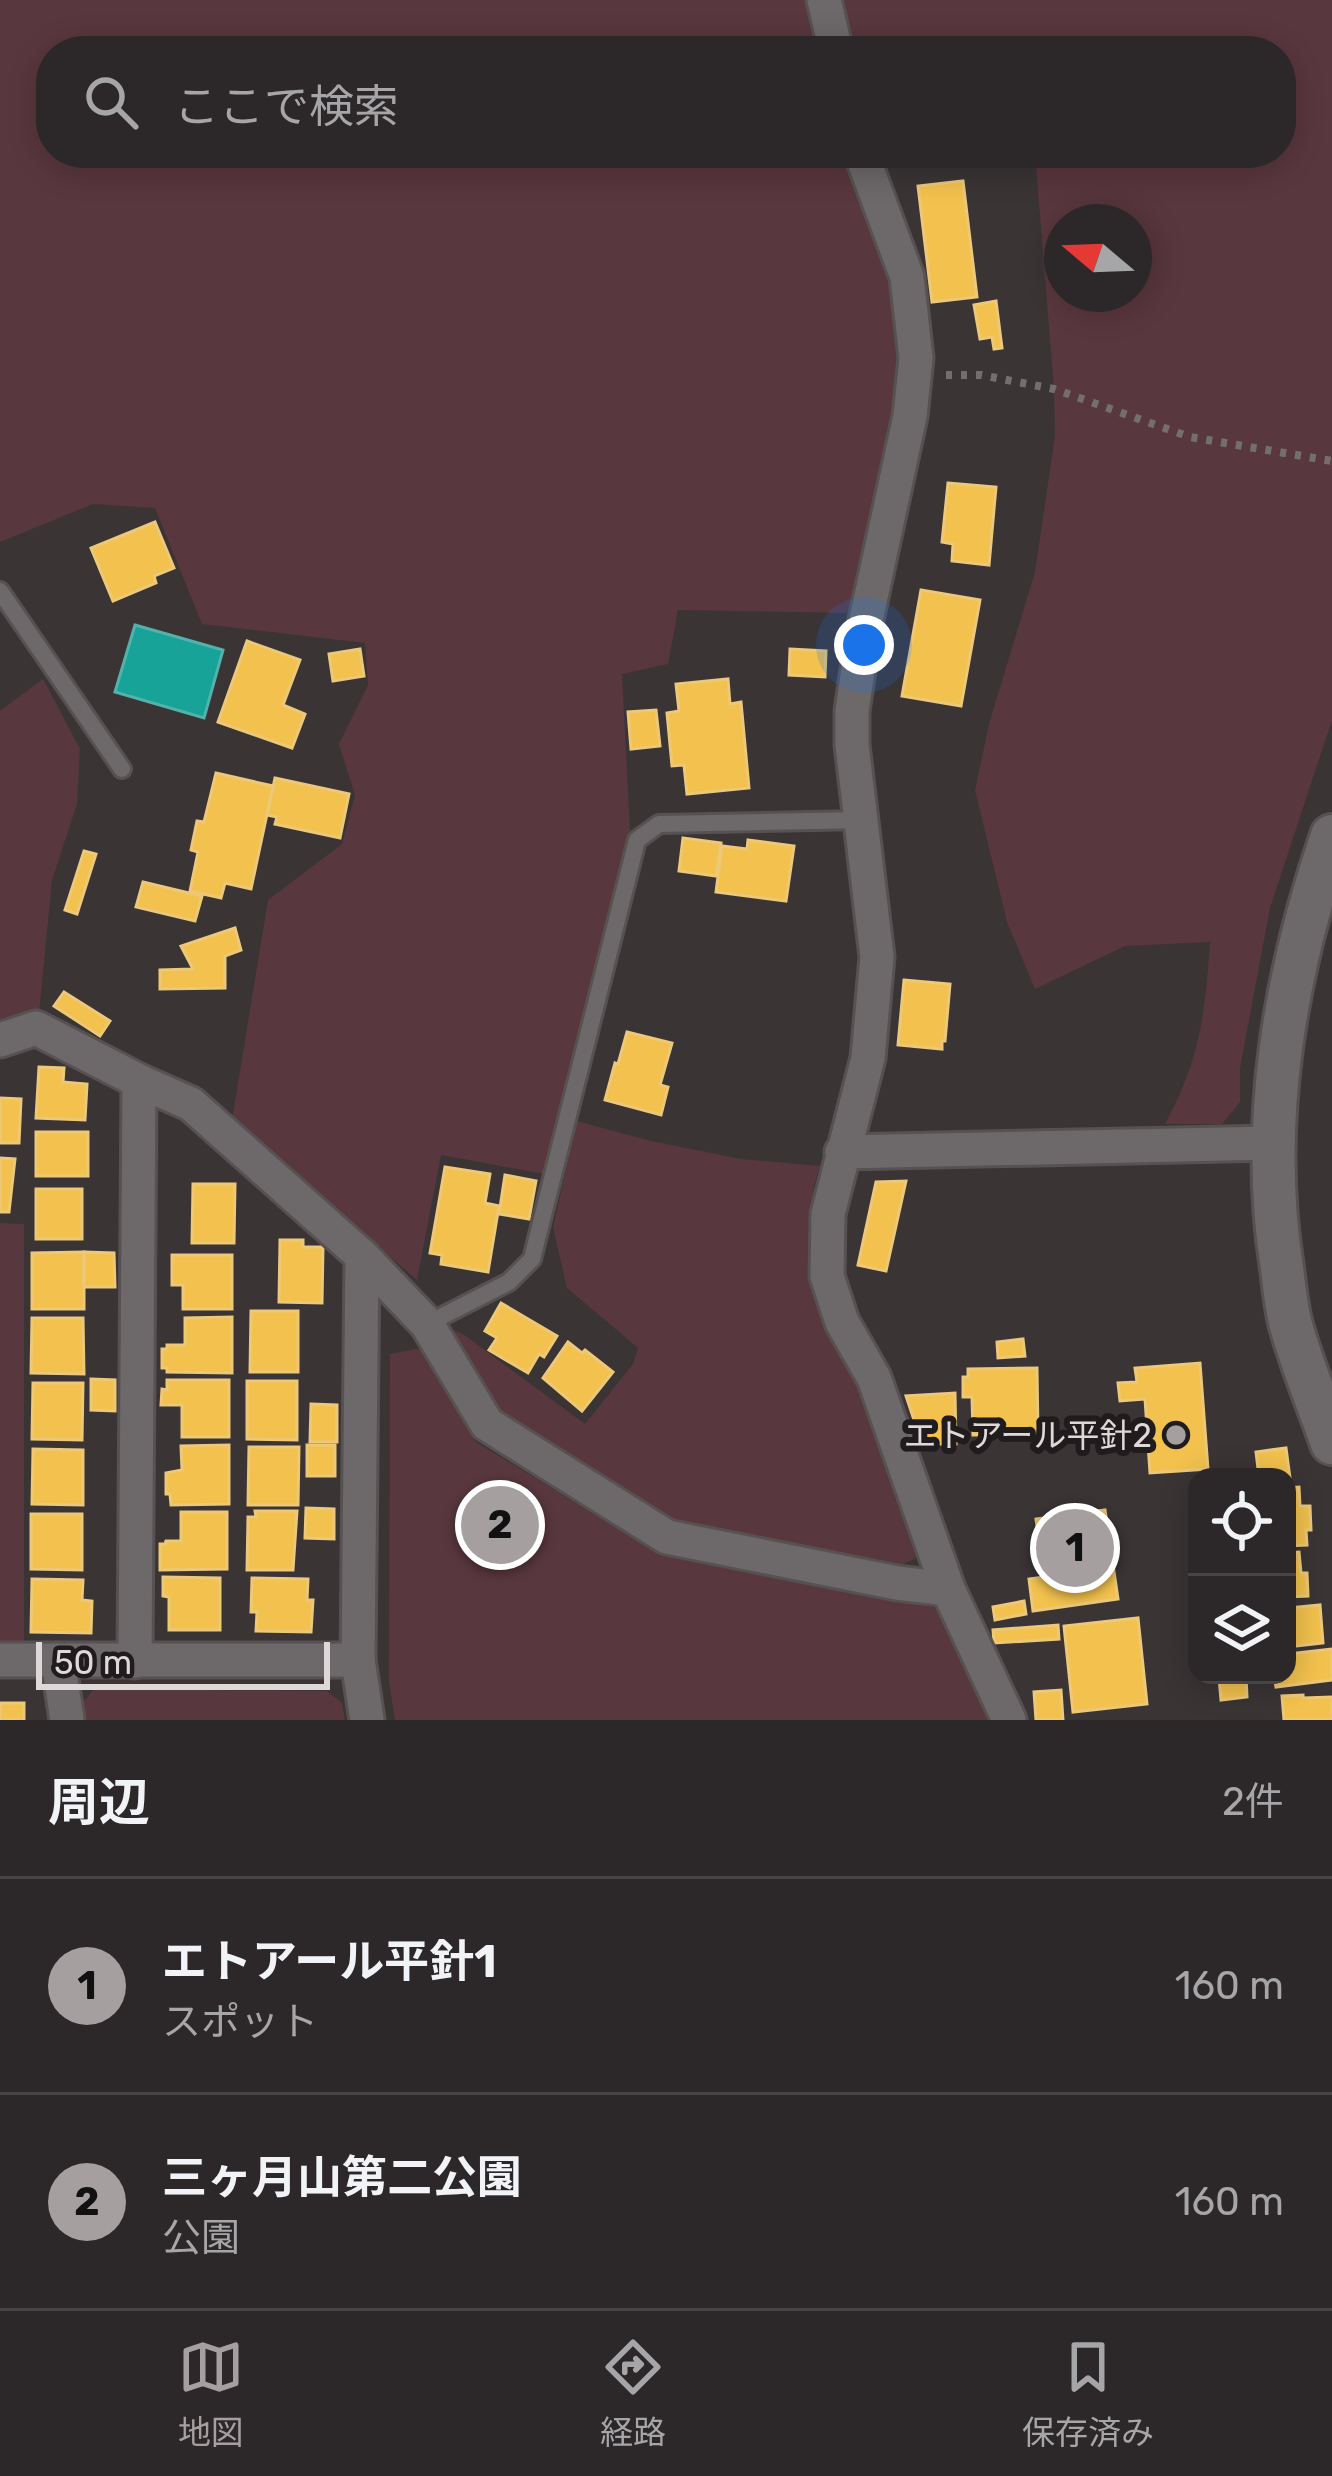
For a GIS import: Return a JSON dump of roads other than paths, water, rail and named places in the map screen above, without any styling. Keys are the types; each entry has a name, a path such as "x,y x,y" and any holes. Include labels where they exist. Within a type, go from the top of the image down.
{"street":[{"path":"824,0 832,36"},
{"path":"867,168 907,278 916,358 910,416 863,629 852,711 877,957 868,1058 828,1214 827,1276 842,1322 874,1378 948,1589 1009,1720"},
{"path":"1332,836 1316,882 1290,996 1274,1108 1276,1233 1290,1320 1332,1443"},
{"path":"0,1040 36,1028 191,1103 362,1256 427,1324 487,1424 667,1537 948,1589"},
{"path":"135,1661 140,1081"},
{"path":"842,1152 1274,1143"},
{"path":"362,1256 358,1660 367,1720"},
{"path":"0,1660 358,1660"},
{"path":"58,1660 68,1720"}],"lane":[{"path":"0,591 122,770"},
{"path":"427,1324 509,1282 532,1259 637,840 659,824 862,820"}],"place":[{"name":"エトアール平針2","path":"1176,1435"},
{"name":"三ヶ月山第二公園","path":"500,1525"},
{"name":"エトアール平針1","path":"1075,1548"}]}
